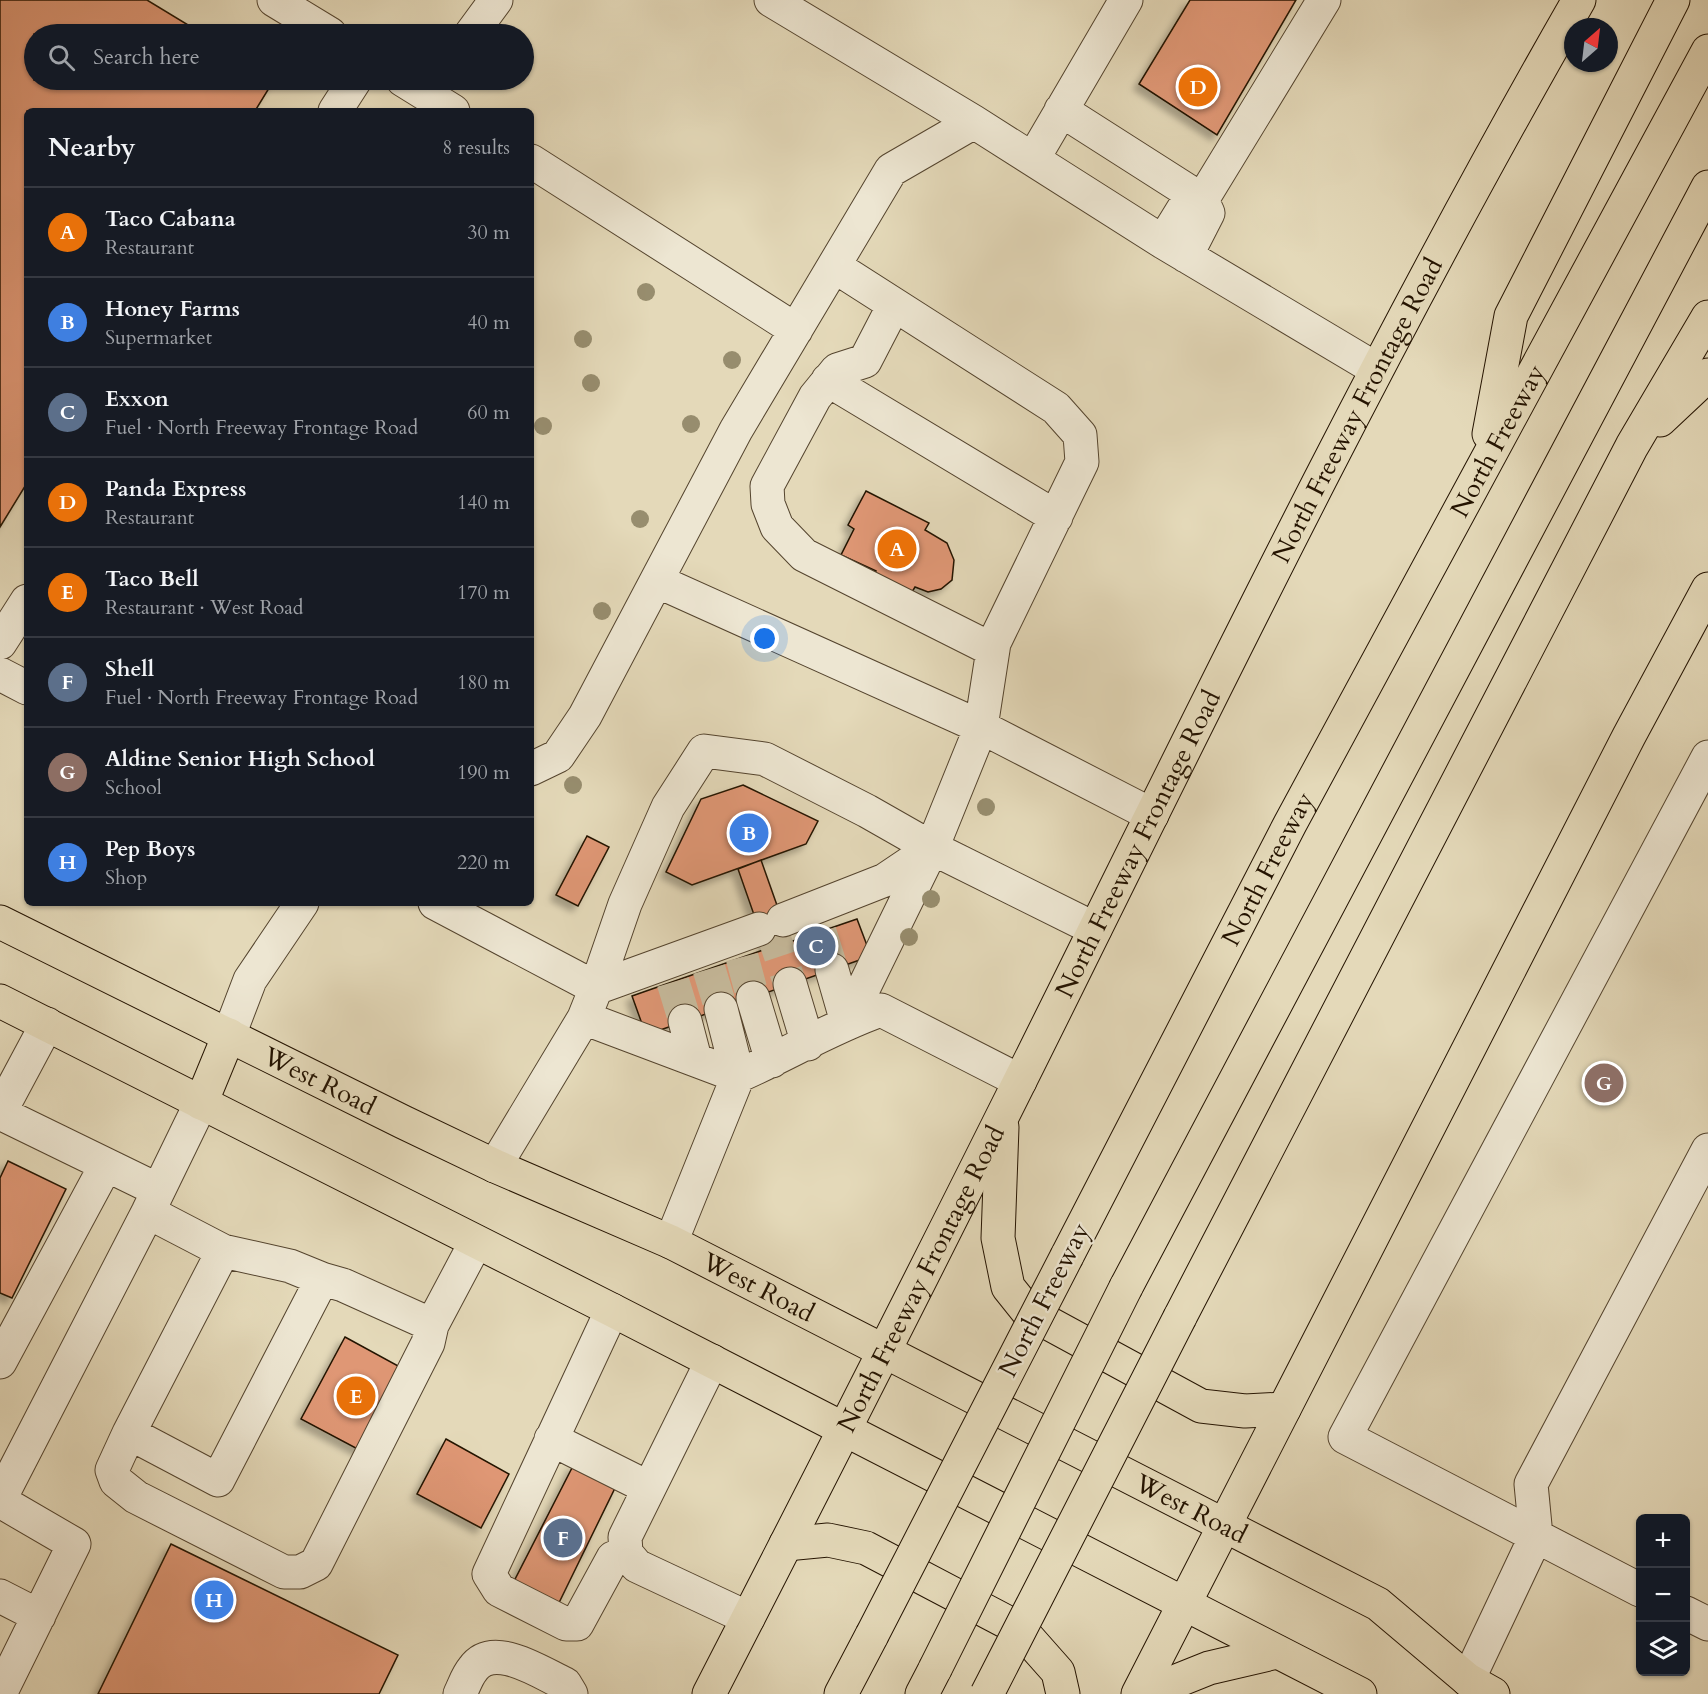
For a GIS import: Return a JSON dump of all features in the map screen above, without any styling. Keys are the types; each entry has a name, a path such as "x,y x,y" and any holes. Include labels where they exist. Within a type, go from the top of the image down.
{"main road":[{"name":"North Freeway Frontage Road","path":"709,1694 885,1352 1376,369 1505,129 1579,0"},
{"path":"1484,463 1511,316 1673,0"},
{"name":"North Freeway","path":"842,1694 1284,835 1708,51"},
{"path":"928,1682 1126,1287 1708,187"},
{"path":"987,1694 1632,446 1708,317"},
{"path":"1632,446 1708,375"},
{"path":"1138,1694 1629,736 1708,589"},
{"name":"West Road","path":"0,922 495,1166 671,1242 1378,1604 1474,1689"},
{"path":"0,1001 612,1310 1360,1694"},
{"path":"201,1103 229,1035"},
{"path":"1003,1116 998,1238 1008,1287 1028,1312 1201,1406 1245,1412 1284,1409"},
{"path":"786,1544 828,1540 866,1548 1020,1629 1058,1672 1063,1694"},
{"path":"1144,1694 1209,1668 1277,1652"}],"lane":[{"path":"274,0 314,24"},
{"path":"478,24 496,0"},
{"path":"771,0 974,122 1174,249 1376,369"},
{"path":"1033,159 1126,0"},
{"path":"1202,200 1324,0"},
{"path":"337,108 349,90"},
{"path":"428,90 449,108"},
{"path":"1061,110 1202,200 1208,213 1174,249"},
{"path":"534,768 558,756 585,716 736,430 891,170 974,122"},
{"path":"534,162 796,330"},
{"path":"834,266 1056,408 1080,435 1082,462 993,650 981,727 932,848 847,1022"},
{"path":"894,305 865,361 837,370 815,397 767,486 768,504 777,527 804,555 993,650"},
{"path":"828,380 1056,517"},
{"path":"657,581 981,727 1152,815"},
{"path":"0,643 24,607"},
{"path":"0,674 24,686"},
{"path":"495,1166 584,1018 626,904 668,807 704,751 765,759 867,810 932,848 1095,929"},
{"path":"1636,1587 1345,1437 1708,757"},
{"path":"441,906 596,987 670,971 706,959 755,936 817,920 885,880 932,848"},
{"path":"229,1035 250,980 300,906"},
{"path":"832,970 847,1022"},
{"path":"790,984 808,1044"},
{"path":"753,998 772,1061"},
{"path":"671,1242 738,1076 721,1009"},
{"path":"584,1018 738,1076 808,1044 847,1022 881,1010 1020,1081"},
{"path":"685,1022 695,1059"},
{"path":"47,1024 0,1112 106,1165 223,1251 290,1266 343,1285 432,1325"},
{"path":"0,1694 74,1544 0,1500 201,1103"},
{"path":"1474,1689 1536,1536 1531,1484 1708,1150"},
{"path":"0,1362 106,1165"},
{"path":"223,1251 112,1470 116,1481 135,1497 284,1572 300,1572 316,1563 428,1343 432,1325 476,1242"},
{"path":"129,1433 218,1480 322,1279"},
{"path":"612,1310 489,1574 491,1581 499,1590 566,1624 577,1624 613,1558 626,1553"},
{"path":"712,1361 625,1537 626,1553 637,1566 748,1618"},
{"path":"551,1439 649,1488"},
{"path":"0,1596 39,1616"},
{"path":"1690,1615 1708,1624"},
{"path":"460,1694 473,1668 487,1657 503,1656 565,1684 571,1694"}],"building":[{"path":"0,0 147,0 187,24 24,24 24,90 268,90 257,108 24,108 24,488 0,527"},
{"path":"1190,0 1296,0 1217,135 1139,84"},
{"path":"866,491 929,523 925,530 947,543 954,560 952,580 941,589 928,592 915,587 909,597 873,578 876,571 841,555 854,529 848,525"},
{"path":"743,785 818,821 806,844 692,885 666,872 701,799"},
{"path":"587,836 609,847 578,906 556,895"},
{"path":"761,860 790,942 857,919 871,956 646,1035 632,996 766,949 738,869"},
{"path":"8,1161 66,1189 12,1298 0,1293 0,1178"},
{"path":"345,1337 411,1373 367,1454 301,1419"},
{"path":"446,1439 509,1474 481,1528 417,1494"},
{"path":"574,1464 616,1486 553,1615 509,1591"},
{"path":"171,1544 398,1655 379,1694 98,1694"}],"tunnel":[{"path":"770,925 790,984"},
{"path":"820,932 832,970"},
{"path":"742,957 753,998"},
{"path":"709,969 721,1009"},
{"path":"673,982 685,1021"}],"place":[{"name":"Panda Express","path":"1198,87"},
{"name":"Taco Cabana","path":"897,549"},
{"name":"Honey Farms","path":"749,833"},
{"name":"Exxon","path":"816,946"},
{"name":"Aldine Senior High School","path":"1604,1083"},
{"name":"Taco Bell","path":"356,1396"},
{"name":"Shell","path":"563,1538"},
{"name":"Pep Boys","path":"214,1600"}]}
